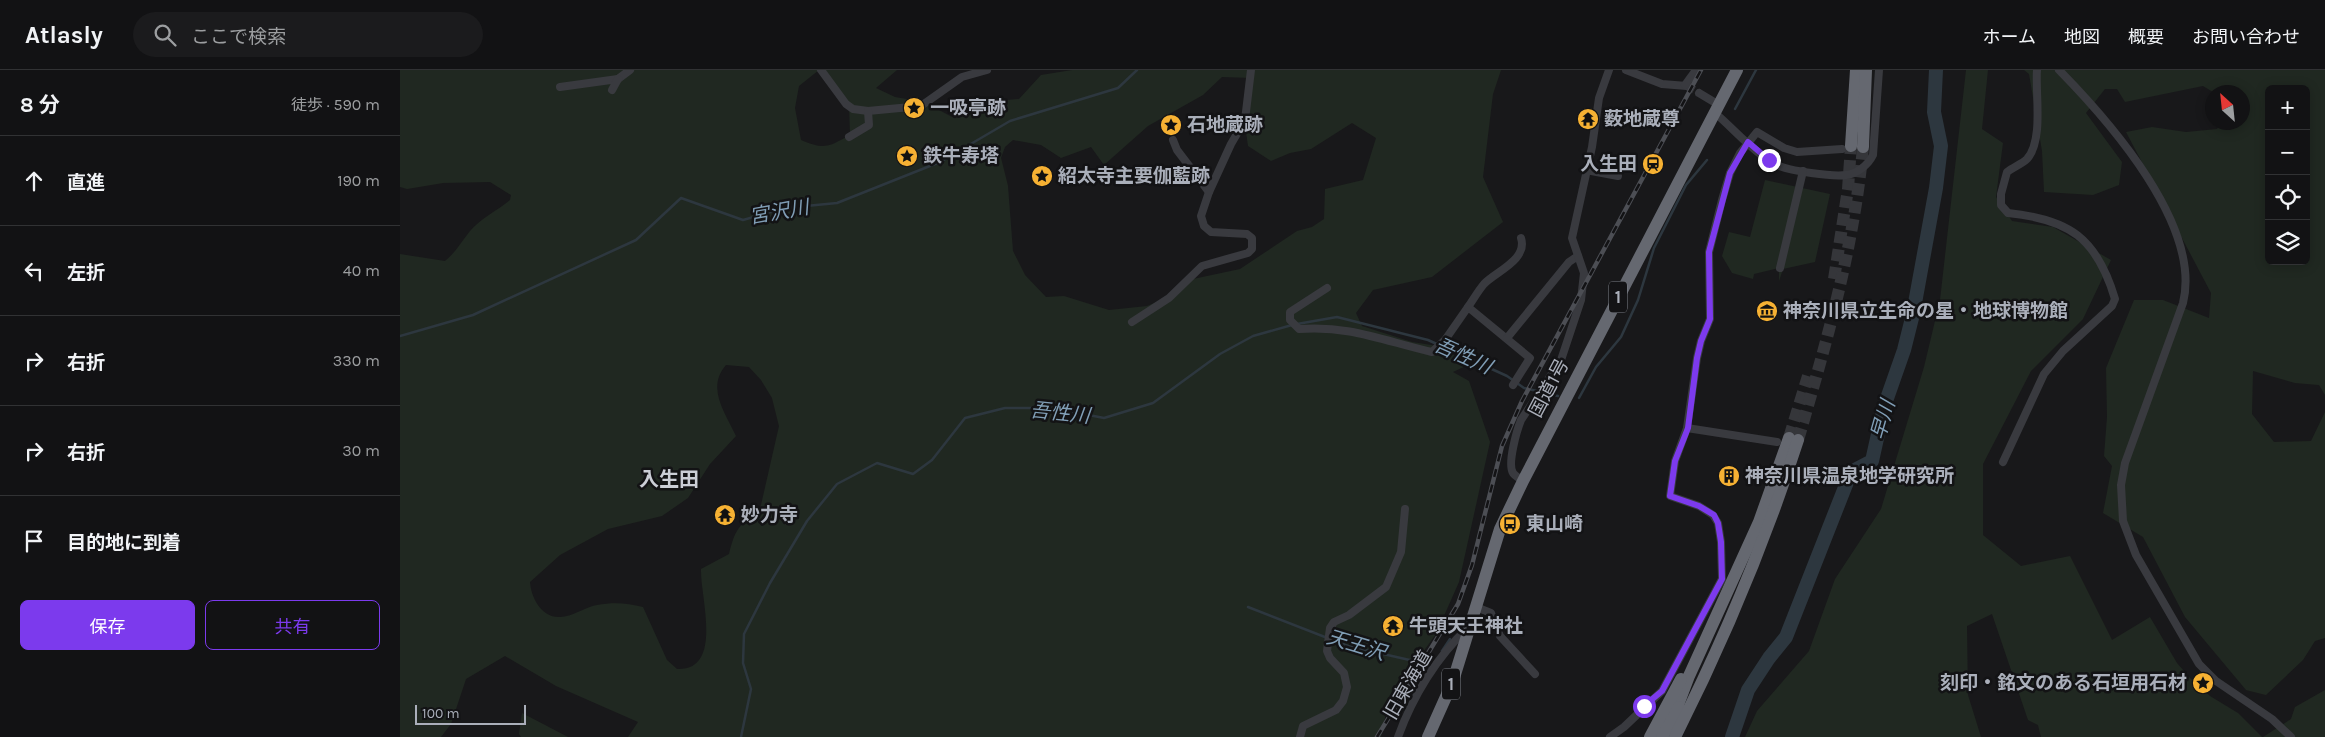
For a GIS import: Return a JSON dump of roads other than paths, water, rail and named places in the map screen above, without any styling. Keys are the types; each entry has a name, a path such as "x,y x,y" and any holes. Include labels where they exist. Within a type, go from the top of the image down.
{"highway":[{"name":"国道1号","path":"1428,737 1453,681 1500,529 1523,481 1737,70"},
{"path":"1852,70 1853,123"},
{"path":"1852,147 1856,70"},
{"path":"1852,147 1866,70"},
{"path":"1675,737 1762,544 1788,440"},
{"path":"1675,713 1689,676 1759,522 1788,440"},
{"path":"1662,737 1696,680 1738,600"},
{"path":"1650,737 1713,625"}],"street":[{"path":"612,90 618,79 630,70"},
{"path":"821,70 846,104 853,109 868,111 921,106 962,77 987,70"},
{"path":"1132,322 1164,302 1202,266 1248,253 1252,248 1252,238 1247,234 1211,232 1204,226 1201,216 1209,192 1245,120 1251,70"},
{"path":"1523,481 1514,475 1511,468 1518,428 1521,420 1561,360 1572,331 1584,286 1584,273 1572,238 1600,98 1609,70"},
{"path":"1626,70 1662,84 1686,85 1696,70"},
{"path":"1699,94 1717,109 1748,142 1777,165 1807,172 1846,175 1855,173 1873,155 1879,70"},
{"path":"2003,462 2044,374 2063,351 2112,306 2115,299 2093,249 2084,240 2050,220 2008,213 2001,206 2001,194 2007,172 2025,161 2032,148 2038,111 2037,70"},
{"path":"2060,70 2101,112 2137,162 2176,229 2185,257 2186,292 2183,303 2125,463 2121,497 2127,535 2150,581 2199,664 2216,680 2272,719 2291,737"},
{"path":"560,87 618,79"},
{"path":"849,137 869,125 868,111"},
{"path":"1610,737 1624,727 1662,691 1722,579 1721,542 1718,523 1714,515 1699,506 1670,496 1675,461 1688,428 1697,358 1701,341 1710,319 1709,252 1730,173 1748,142 1757,132 1784,148 1796,152 1852,147"},
{"path":"1173,140 1177,150 1209,192"},
{"path":"1586,170 1618,176"},
{"path":"1780,268 1807,172"},
{"path":"1327,288 1290,312 1290,320 1299,330 1315,328 1356,331 1432,352 1445,340 1484,283 1503,271 1519,253 1523,244 1521,238"},
{"path":"1507,338 1569,262 1578,256"},
{"path":"1468,307 1530,358 1513,385"},
{"path":"1688,428 1788,440"},
{"path":"1300,737 1304,726 1336,710 1343,701 1346,687 1344,673 1330,658 1327,651 1330,628 1334,622 1349,615 1386,587 1401,552 1405,510"},
{"path":"1476,607 1491,613 1500,636 1522,657 1535,674"},
{"name":"旧東海道","path":"1398,737 1418,694 1448,650 1468,628"}],"waterway":[{"name":"宮沢川","path":"400,336 473,315 636,240 681,198 743,220 785,208 837,203 940,162 1010,121 1118,88 1137,70"},
{"name":"吾性川","path":"1735,109 1756,70"},
{"name":"早川","path":"1732,737 1748,690 1769,658 1786,637 1851,472 1872,461 1884,407 1904,350 1913,314 1936,188 1941,146 1934,112 1936,70"},
{"name":"吾性川","path":"1579,398 1596,367 1621,337 1638,300 1654,248 1686,185 1707,160"},
{"name":"吾性川","path":"1297,324 1337,317 1428,340 1507,376 1524,388 1558,396"},
{"name":"吾性川","path":"741,737 751,689 743,663 744,634 770,583 807,521 837,484 877,463 913,474 932,460 965,418 1005,408 1053,408 1104,418 1153,403 1220,354 1253,336 1292,325"},
{"name":"天王沢","path":"1248,607 1348,646 1414,661 1431,668"},
{"name":"天王沢","path":"1442,651 1450,639"}],"tunnel":[{"path":"1687,86 1699,93"},
{"path":"1834,279 1848,189 1851,146"},
{"path":"1798,440 1819,368 1846,259 1859,185 1863,147"},
{"path":"1789,438 1808,376"}],"railway":[{"path":"1377,737 1458,604 1472,565 1502,446 1522,401 1701,70"}],"place":[{"name":"一吸亭跡","path":"914,108"},
{"name":"薮地蔵尊","path":"1588,119"},
{"name":"石地蔵跡","path":"1171,125"},
{"name":"鉄牛寿塔","path":"907,156"},
{"name":"入生田","path":"1653,164"},
{"name":"紹太寺主要伽藍跡","path":"1042,176"},
{"name":"神奈川県立生命の星・地球博物館","path":"1767,311"},
{"name":"神奈川県温泉地学研究所","path":"1729,476"},
{"name":"妙力寺","path":"725,515"},
{"name":"東山崎","path":"1510,524"},
{"name":"牛頭天王神社","path":"1393,626"},
{"name":"刻印・銘文のある石垣用石材","path":"2203,683"}],"district":[{"name":"入生田","path":"669,479"}]}
